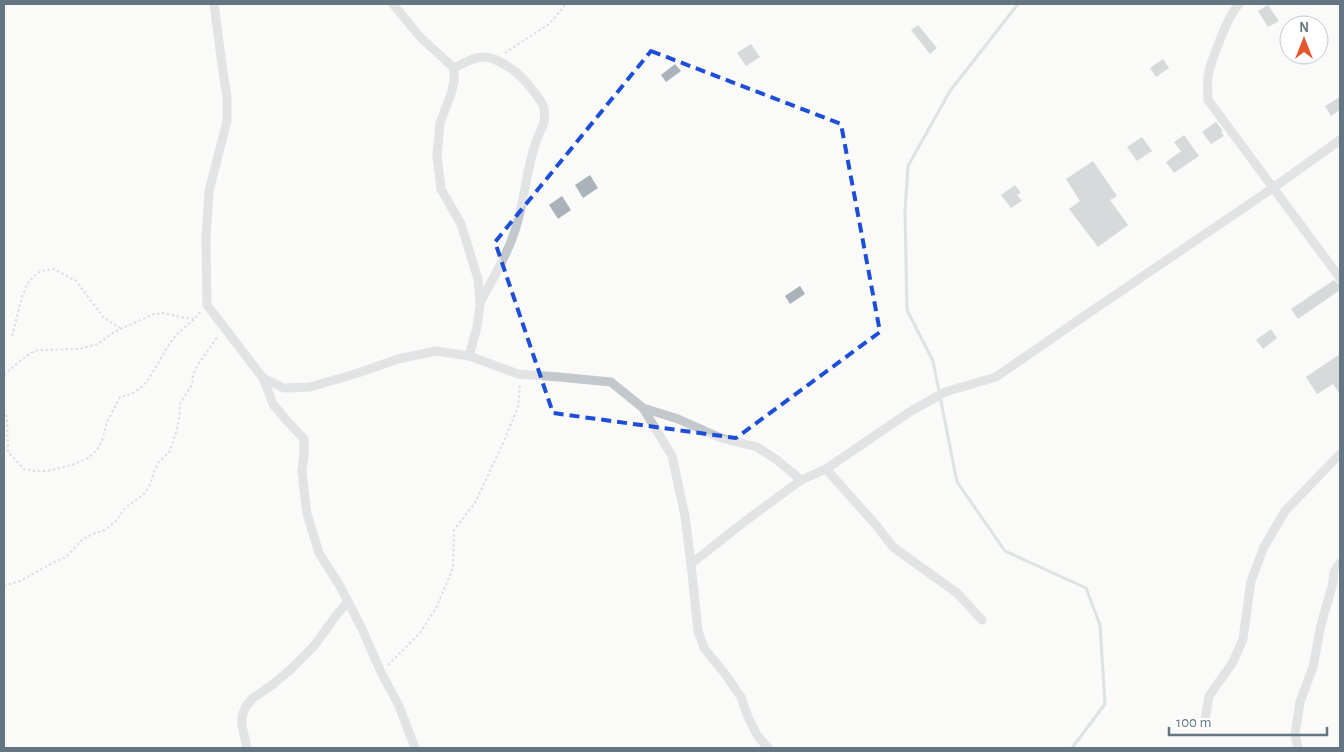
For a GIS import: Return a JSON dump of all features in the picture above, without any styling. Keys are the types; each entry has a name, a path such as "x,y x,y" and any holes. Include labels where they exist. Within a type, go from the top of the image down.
{"street":[{"path":"214,4 227,98 227,121 209,192 206,238 207,305 263,378 273,404 304,439 302,470 307,514 319,553 362,629 399,706 415,748"},
{"path":"393,4 420,37 454,68 451,94 440,123 437,156 441,188 461,224 478,279 480,305 477,327 469,356"},
{"path":"1239,4 1228,21 1213,60 1208,78 1208,100 1340,278"},
{"path":"454,68 473,58 486,57 497,59 516,71 544,107 545,123 535,144 518,221 504,258 480,305"},
{"path":"692,564 744,522 801,480 826,469 911,411 945,392 996,377 1273,188 1340,140"},
{"path":"263,378 284,388 310,387 398,359 436,351 469,356 518,374 559,376 611,382 643,408 672,456 685,516 688,547 692,564 698,631 704,648 740,697 748,717 768,748"},
{"path":"643,408 678,419 720,438 758,447 778,460 801,480"},
{"path":"1205,720 1209,696 1233,662 1243,639 1251,581 1264,547 1285,510 1340,454"},
{"path":"826,469 893,547 957,593 982,620"},
{"path":"1298,748 1295,734 1300,702 1312,667 1333,583 1334,572 1340,563"},
{"path":"247,748 242,726 242,716 246,706 253,698 291,669 314,646 348,602"}],"path":[{"path":"497,59 549,24 566,4"},
{"path":"12,336 27,284 41,271 54,269 76,282 104,318 122,329"},
{"path":"4,410 7,418 8,452 24,469 47,471 72,465 88,458 97,450 102,441 107,422 120,397 138,391 146,384 172,339 196,319 207,305"},
{"path":"4,376 20,361 38,350 79,349 98,344 114,332 154,314 164,313 196,319"},
{"path":"4,586 20,581 66,557 83,539 105,530 116,521 125,508 143,495 150,485 159,462 170,451 174,442 179,421 180,404 192,385 197,366 222,332 229,332"},
{"path":"381,672 420,633 436,608 453,568 454,530 475,503 518,407 520,380 518,374"}],"highlighted area":[{"path":"651,51 841,124 880,332 736,438 553,413 495,242"}],"building":[{"path":"1268,5 1279,21 1268,27 1258,11"},
{"path":"918,25 937,48 930,54 911,30"},
{"path":"751,44 760,57 746,66 737,53"},
{"path":"1163,59 1169,68 1156,77 1150,68"},
{"path":"675,64 681,71 666,82 661,75"},
{"path":"1340,97 1340,110 1331,116 1325,106"},
{"path":"1216,122 1223,131 1221,132 1224,136 1211,144 1202,132"},
{"path":"1184,135 1199,156 1174,173 1166,162 1181,151 1174,142"},
{"path":"1142,137 1152,151 1137,161 1127,147"},
{"path":"1093,161 1117,196 1110,200 1128,225 1098,247 1069,209 1080,201 1066,179"},
{"path":"590,175 598,188 583,198 575,185"},
{"path":"1015,185 1021,193 1017,195 1022,201 1011,208 1001,195"},
{"path":"562,196 571,210 558,219 549,205"},
{"path":"1334,280 1340,285 1340,290 1298,319 1291,309"},
{"path":"800,286 805,294 790,304 785,296"},
{"path":"1271,329 1277,338 1263,349 1256,340"},
{"path":"1340,354 1340,394 1333,384 1317,394 1306,377"}],"waterway":[{"path":"1018,4 950,91 908,166 905,211 907,310 933,361 957,482 1005,551 1086,588 1100,625 1105,704 1072,748"}]}
